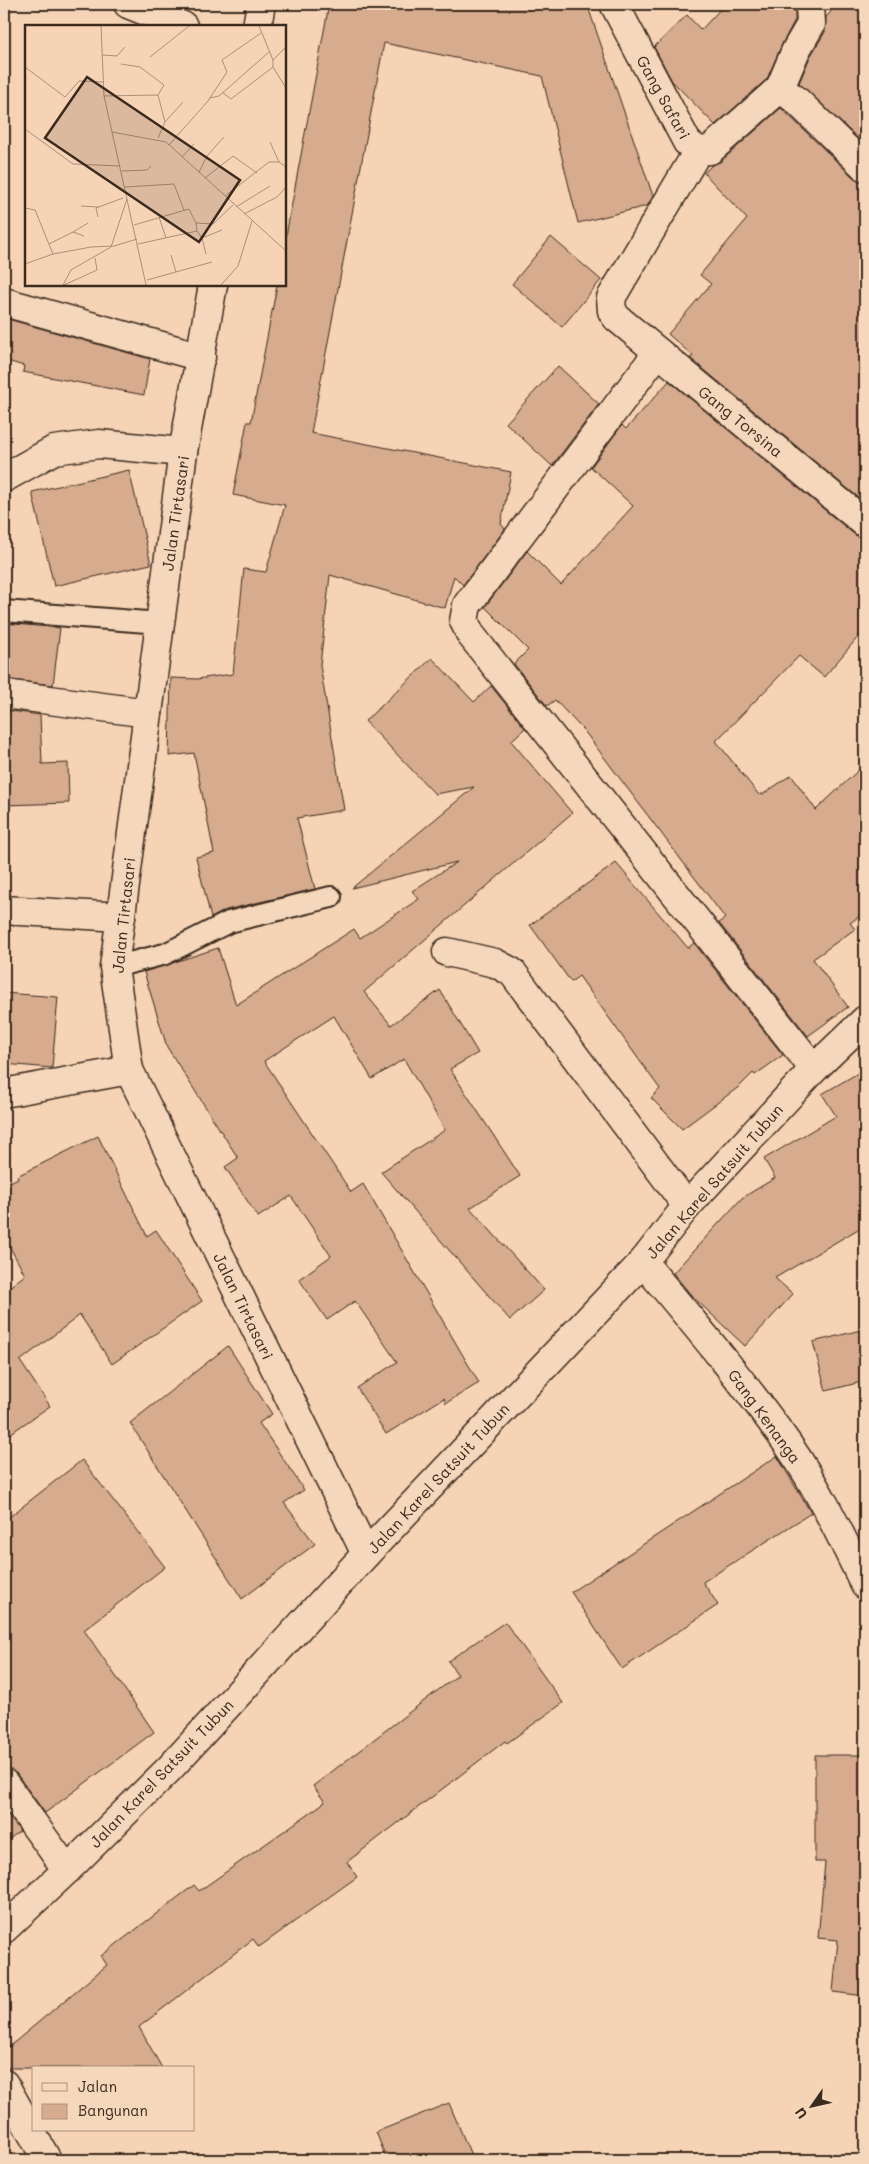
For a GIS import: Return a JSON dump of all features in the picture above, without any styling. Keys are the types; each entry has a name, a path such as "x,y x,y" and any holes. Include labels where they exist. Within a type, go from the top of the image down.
{"street":[{"path":"128,4 180,25"},
{"path":"257,25 261,4"},
{"name":"Gang Safari","path":"614,4 687,142 698,151 710,150 780,88"},
{"path":"810,4 811,24 796,50 780,88 797,101 865,167"},
{"name":"Gang Torsina","path":"698,151 610,298 612,311 617,318 865,523"},
{"name":"Jalan Tirtasari","path":"213,286 183,452 114,967 129,1070 366,1554"},
{"path":"4,302 201,357"},
{"path":"658,352 467,605 464,621 472,635 814,1069"},
{"path":"4,478 54,450 99,444 183,452"},
{"path":"4,694 148,713"},
{"path":"4,910 121,916"},
{"path":"446,952 495,964 512,972 687,1206"},
{"name":"Jalan Karel Satsuit Tubun","path":"4,1929 67,1870 170,1768 366,1554 643,1262 687,1206 814,1069 865,1020"},
{"path":"4,1093 129,1070"},
{"name":"Gang Kenanga","path":"643,1262 703,1334 789,1446 823,1501 865,1585"},
{"path":"4,1783 67,1870"},
{"path":"4,2084 47,2160"}],"lane":[{"path":"4,611 160,623"},
{"path":"114,967 165,954 229,922 331,897"}],"building":[{"path":"329,4 587,4 653,196 647,206 578,223 542,76 384,43 311,433 511,472 501,524 505,529 463,585 454,576 445,608 330,575 320,665 344,810 297,818 315,889 226,910 211,918 196,857 214,853 194,753 169,756 171,678 197,679 233,674 244,569 266,572 285,505 233,495 247,422 251,422 277,286 286,286 286,236"},
{"path":"725,4 787,4 795,11 795,20 767,79 715,125 672,81 654,47 687,15 701,30"},
{"path":"838,4 865,4 865,145 799,83 810,57 825,32 826,17"},
{"path":"781,108 854,178 865,182 865,503 690,358 693,356 668,334 711,284 700,275 747,219 704,173 712,165 720,162"},
{"path":"551,237 601,280 562,327 512,284"},
{"path":"4,318 150,359 144,395 23,372 24,366 4,360"},
{"path":"558,366 599,404 552,466 506,423"},
{"path":"669,381 855,535 865,538 865,629 824,677 799,656 716,741 759,795 761,793 762,795 791,775 816,810 865,764 865,912 850,923 855,929 813,959 848,1007 808,1036 719,923 725,918 585,732 555,700 547,706 514,664 528,650 485,607 527,551 561,585 633,506 591,467 622,425 626,429"},
{"path":"129,470 151,564 54,586 32,492"},
{"path":"4,623 60,628 53,685 4,679"},
{"path":"432,658 474,702 491,686 525,728 511,741 572,813 364,992 391,1025 440,990 478,1053 450,1069 520,1176 470,1208 544,1290 510,1320 381,1172 445,1130 404,1059 372,1079 334,1016 264,1061 351,1192 363,1184 479,1383 446,1403 444,1398 386,1434 357,1388 397,1362 355,1301 327,1320 299,1279 331,1256 291,1196 258,1217 225,1167 238,1158 167,1047 144,972 218,948 236,1005 354,929 360,938 419,899 412,891 457,862 352,888 474,787 435,794 365,721"},
{"path":"4,710 40,715 42,764 68,763 69,803 4,805"},
{"path":"616,863 688,948 694,943 783,1055 755,1075 753,1073 740,1086 682,1129 651,1098 660,1089 579,976 571,982 530,925"},
{"path":"4,993 58,997 52,1068 4,1064"},
{"path":"865,1069 865,1225 775,1278 793,1294 745,1346 691,1295 673,1273 742,1198 775,1178 764,1159 836,1116 822,1094"},
{"path":"98,1136 147,1236 156,1230 202,1301 112,1364 80,1315 20,1361 50,1406 4,1438 4,1291 25,1275 4,1236 4,1185 18,1178 17,1176"},
{"path":"865,1329 865,1381 826,1391 813,1342"},
{"path":"228,1346 272,1414 259,1423 304,1490 284,1503 315,1544 242,1599 130,1423"},
{"path":"777,1456 811,1513 703,1582 718,1605 622,1669 571,1592"},
{"path":"82,1460 165,1567 84,1630 154,1732 45,1813 16,1773 4,1768 4,1521"},
{"path":"505,1622 563,1703 507,1743 505,1741 347,1862 357,1877 259,1947 253,1939 139,2027 161,2066 32,2066 32,2068 4,2068 4,2051 107,1965 101,1956 194,1885 199,1891 325,1802 313,1786 458,1675 448,1661"},
{"path":"815,1755 865,1755 865,1996 833,1992 838,1940 818,1938 825,1862 815,1862"},
{"path":"4,1809 20,1831 4,1843"},
{"path":"449,2103 473,2160 387,2160 376,2132"}]}
